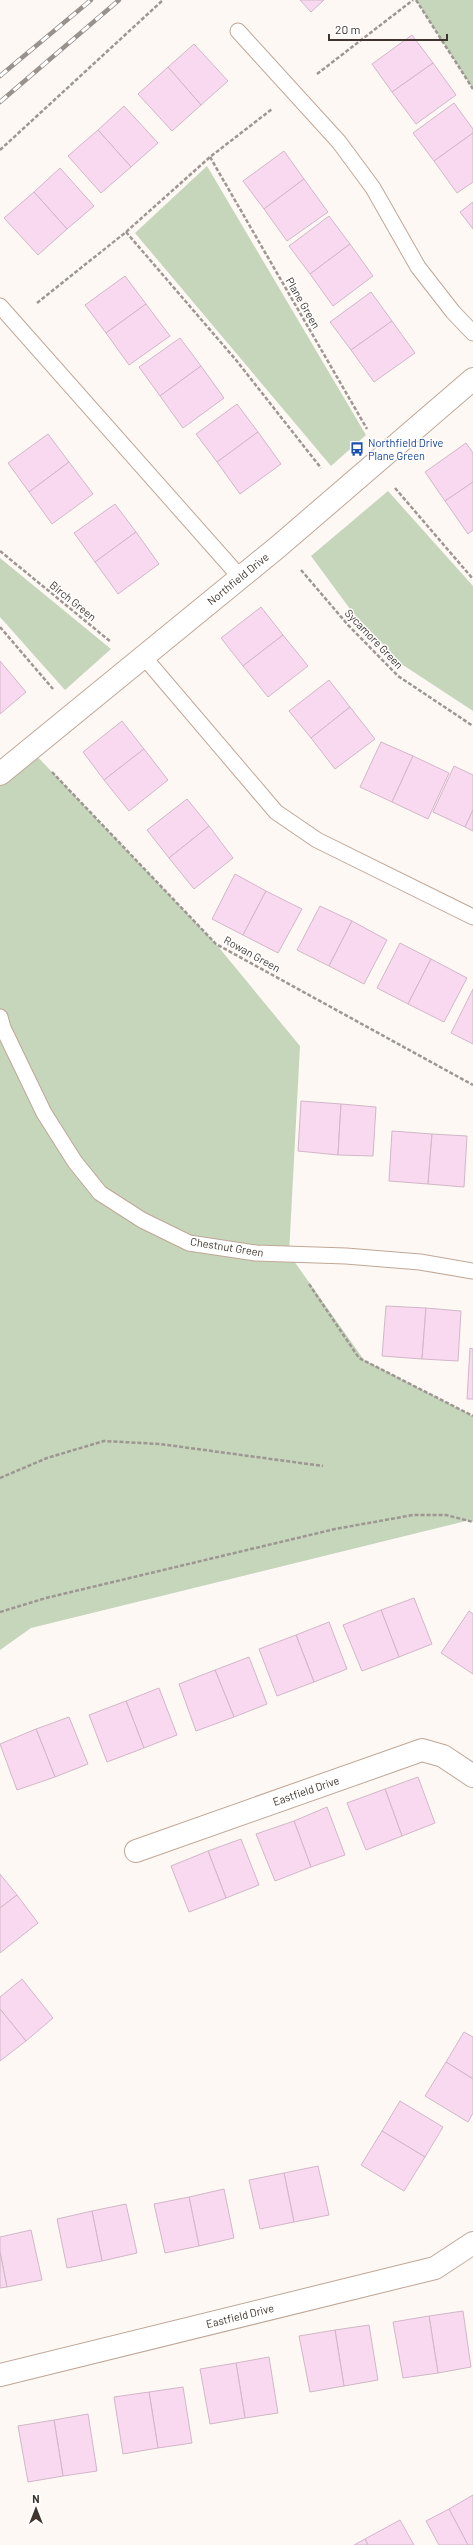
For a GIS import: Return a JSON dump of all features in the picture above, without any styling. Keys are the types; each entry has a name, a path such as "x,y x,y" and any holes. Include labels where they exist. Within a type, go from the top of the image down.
{"street":[{"name":"Northfield Drive","path":"0,774 279,546 473,379"},
{"name":"Eastfield Drive","path":"136,1851 422,1750 443,1756 473,1776"},
{"name":"Eastfield Drive","path":"0,2375 436,2268 473,2243"}],"lane":[{"path":"238,31 295,91 340,142 373,188 418,266 453,312 473,333"},
{"path":"0,306 240,577"},
{"path":"138,662 276,812 316,840 473,917"},
{"name":"Chestnut Green","path":"0,1017 3,1028 44,1113 75,1162 100,1193 142,1220 189,1243 256,1253 420,1262 473,1271"}],"path":[{"path":"0,150 163,0"},
{"path":"14,321 126,232 210,157 413,0"},
{"path":"416,0 473,89"},
{"name":"Plane Green","path":"210,157 369,432 381,458"},
{"path":"126,232 236,360 341,493"},
{"path":"381,458 473,579"},
{"name":"Sycamore Green","path":"279,546 348,625 398,676 473,726"},
{"name":"Birch Green","path":"0,551 116,647 138,662"},
{"path":"0,627 75,714"},
{"name":"Rowan Green","path":"31,750 216,944 473,1085"},
{"path":"289,1254 359,1358 473,1416"},
{"path":"0,1478 47,1458 104,1441 160,1444 323,1466"},
{"path":"0,1612 53,1596 335,1529 412,1515 446,1515 473,1522"}],"green space":[{"path":"416,0 473,0 473,89"},
{"path":"207,166 366,435 331,466 135,233"},
{"path":"388,491 473,586 473,711 403,665 353,613 311,556"},
{"path":"0,558 111,649 65,690 0,617"},
{"path":"31,750 216,944 300,1046 289,1254 364,1360 473,1416 473,1522 470,1520 31,1628 0,1650 0,774"}],"building":[{"path":"300,0 324,0 311,12"},
{"path":"412,35 433,63 392,92 372,64"},
{"path":"194,44 228,81 201,105 168,67"},
{"path":"433,63 456,95 416,124 392,92"},
{"path":"168,67 201,105 172,131 138,94"},
{"path":"454,103 473,129 473,133 434,161 413,133"},
{"path":"124,106 158,143 131,167 98,130"},
{"path":"98,130 131,167 101,193 68,156"},
{"path":"473,133 473,182 457,193 434,161"},
{"path":"284,151 304,179 264,209 243,181"},
{"path":"60,168 94,206 67,229 34,192"},
{"path":"304,179 328,212 287,241 264,209"},
{"path":"34,192 67,229 38,255 4,218"},
{"path":"473,202 473,229 460,212"},
{"path":"329,216 350,244 310,274 289,246"},
{"path":"350,244 373,276 333,306 310,274"},
{"path":"125,276 146,304 106,333 85,305"},
{"path":"371,292 392,321 351,350 330,322"},
{"path":"146,304 170,336 129,365 106,333"},
{"path":"392,321 415,353 374,382 351,350"},
{"path":"180,338 201,366 160,396 139,367"},
{"path":"201,366 224,398 183,428 160,396"},
{"path":"237,404 258,432 217,462 196,434"},
{"path":"258,432 281,464 240,494 217,462"},
{"path":"48,434 69,462 29,492 8,463"},
{"path":"466,443 473,453 473,482 445,501 425,472"},
{"path":"69,462 93,494 52,524 29,492"},
{"path":"473,482 473,530 468,534 445,501"},
{"path":"115,504 136,532 95,562 74,533"},
{"path":"136,532 159,564 118,594 95,562"},
{"path":"261,607 283,635 243,666 221,638"},
{"path":"283,635 308,666 268,697 243,666"},
{"path":"0,661 26,692 0,714"},
{"path":"329,680 350,707 311,738 289,711"},
{"path":"350,707 375,739 335,769 311,738"},
{"path":"122,721 144,749 104,780 83,752"},
{"path":"381,742 413,756 392,802 360,787"},
{"path":"144,749 168,780 129,811 104,780"},
{"path":"413,756 449,773 428,819 392,802"},
{"path":"454,766 473,775 473,810 465,827 433,812"},
{"path":"187,799 209,826 169,858 147,830"},
{"path":"473,810 473,831 465,827"},
{"path":"209,826 233,858 194,889 169,858"},
{"path":"235,874 266,891 243,935 212,919"},
{"path":"266,891 302,909 278,953 243,935"},
{"path":"320,906 352,921 329,966 297,950"},
{"path":"352,921 387,940 364,984 329,966"},
{"path":"400,943 431,959 408,1004 377,988"},
{"path":"431,959 467,978 444,1022 408,1004"},
{"path":"473,989 473,1044 451,1033"},
{"path":"301,1101 341,1104 338,1155 298,1151"},
{"path":"341,1104 376,1107 373,1156 338,1155"},
{"path":"392,1131 432,1134 428,1184 389,1181"},
{"path":"432,1134 467,1136 464,1187 428,1184"},
{"path":"386,1306 426,1308 422,1359 382,1356"},
{"path":"426,1308 461,1311 458,1361 422,1359"},
{"path":"470,1348 473,1349 473,1399 467,1399"},
{"path":"414,1598 432,1644 399,1657 381,1610"},
{"path":"381,1610 399,1657 362,1671 343,1625"},
{"path":"469,1611 473,1614 473,1674 441,1653"},
{"path":"329,1622 347,1669 314,1682 296,1635"},
{"path":"296,1635 314,1682 277,1696 259,1649"},
{"path":"249,1657 267,1704 234,1717 215,1670"},
{"path":"215,1670 234,1717 196,1731 179,1684"},
{"path":"159,1688 177,1735 144,1748 126,1701"},
{"path":"126,1701 144,1748 107,1762 89,1715"},
{"path":"69,1717 88,1764 55,1777 36,1729"},
{"path":"36,1729 55,1777 17,1790 0,1744"},
{"path":"418,1777 435,1823 402,1836 385,1789"},
{"path":"385,1789 402,1836 366,1850 347,1803"},
{"path":"327,1807 345,1855 311,1867 294,1821"},
{"path":"294,1821 311,1867 275,1881 256,1834"},
{"path":"241,1839 259,1885 226,1898 208,1851"},
{"path":"208,1851 226,1898 189,1912 171,1866"},
{"path":"0,1874 17,1895 0,1908"},
{"path":"17,1895 38,1923 0,1953 0,1908"},
{"path":"22,1979 53,2018 26,2041 0,2009 0,1997"},
{"path":"0,2009 26,2041 0,2061"},
{"path":"464,2032 473,2037 473,2079 446,2062"},
{"path":"446,2062 473,2079 473,2113 468,2122 425,2096"},
{"path":"400,2101 443,2127 425,2157 382,2131"},
{"path":"382,2131 425,2157 404,2191 361,2165"},
{"path":"318,2166 329,2215 294,2222 284,2173"},
{"path":"284,2173 294,2222 260,2229 249,2180"},
{"path":"224,2189 234,2238 199,2246 189,2197"},
{"path":"189,2197 199,2246 165,2253 154,2204"},
{"path":"126,2204 137,2253 102,2261 92,2211"},
{"path":"92,2211 102,2261 67,2268 57,2219"},
{"path":"31,2230 42,2280 7,2287 0,2252 0,2237"},
{"path":"0,2252 7,2287 0,2288"},
{"path":"463,2311 471,2367 438,2373 429,2316"},
{"path":"429,2316 438,2373 403,2378 393,2322"},
{"path":"369,2325 378,2380 344,2386 335,2330"},
{"path":"335,2330 344,2386 310,2392 299,2336"},
{"path":"269,2357 278,2413 245,2418 236,2363"},
{"path":"236,2363 245,2418 210,2424 200,2369"},
{"path":"183,2387 192,2443 158,2448 149,2392"},
{"path":"149,2392 158,2448 123,2454 114,2397"},
{"path":"88,2414 97,2471 63,2476 54,2420"},
{"path":"54,2420 63,2476 28,2482 18,2426"},
{"path":"473,2495 473,2545 468,2545 449,2509"},
{"path":"449,2509 468,2545 439,2545 426,2521"},
{"path":"400,2520 414,2545 368,2545 365,2539"},
{"path":"365,2539 368,2545 354,2545"}],"railway":[{"path":"0,76 91,0"},
{"path":"0,102 119,0"}],"place":[{"name":"Northfield Drive Plane Green","path":"357,449"}]}
